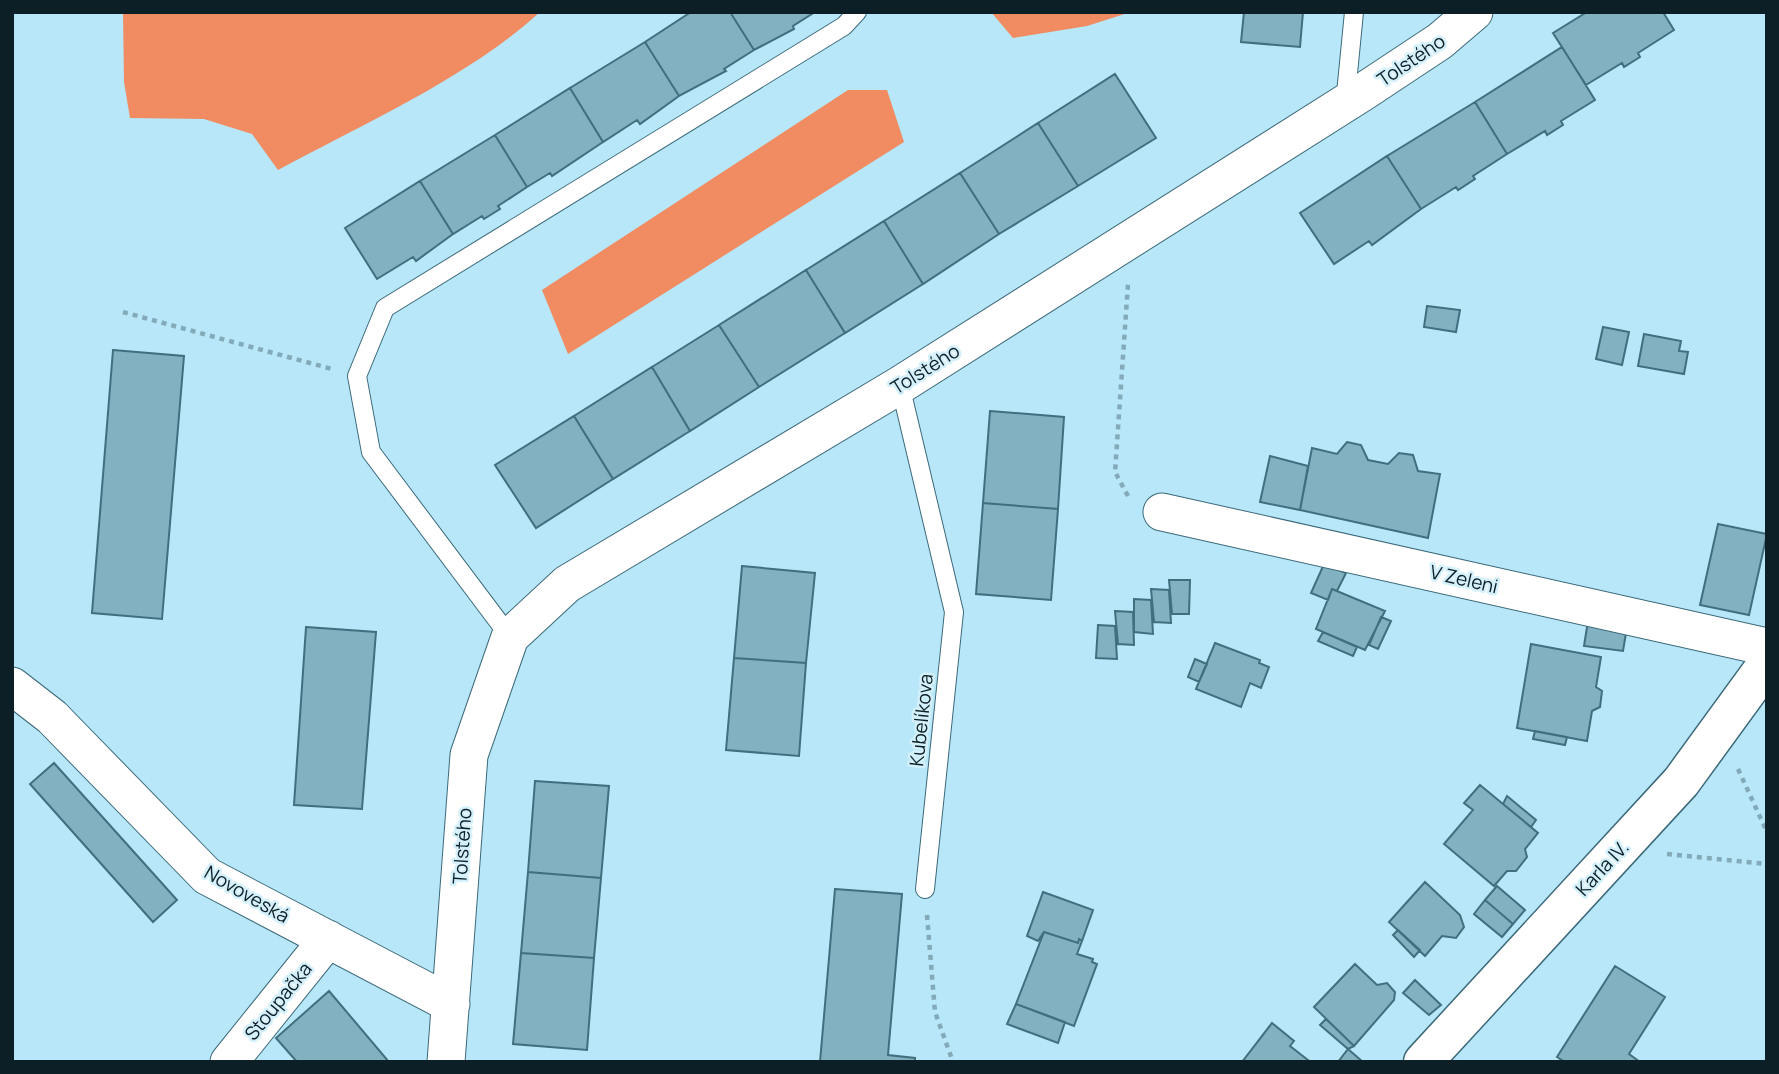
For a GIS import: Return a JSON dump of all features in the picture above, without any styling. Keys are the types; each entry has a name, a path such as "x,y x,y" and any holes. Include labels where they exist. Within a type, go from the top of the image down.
{"street":[{"name":"Tolstého","path":"446,1062 469,755 510,637 567,584 900,385 1345,104 1440,41 1474,12"},
{"name":"V Zeleni","path":"1162,512 1767,647"},
{"name":"Karla IV.","path":"1423,1062 1681,782 1767,664"},
{"name":"Novoveská","path":"12,686 52,717 207,876 450,1004"},
{"name":"Stoupačka","path":"229,1062 328,939"}],"lane":[{"path":"510,637 371,452 357,376 385,308 844,26 858,12"},
{"name":"Tolstého","path":"1345,104 1354,12"},
{"name":"Kubelíkova","path":"900,385 954,612 925,889"}],"path":[{"path":"1131,238 1115,472 1131,501 1162,512"},
{"path":"123,313 357,376"},
{"path":"1658,859 1671,852 1767,864"},
{"path":"925,889 935,1012 953,1062"}],"shaded area":[{"path":"123,12 540,12 512,36 448,78 278,170 252,134 204,119 130,118 124,82"},
{"path":"991,12 1131,12 1087,26 1013,38"},
{"path":"848,90 887,90 904,142 568,354 542,290"}],"building":[{"path":"691,12 730,12 754,50 724,69 726,71 679,96 645,42"},
{"path":"730,12 815,12 793,26 794,29 754,50"},
{"path":"1244,12 1303,12 1300,47 1241,42"},
{"path":"1587,12 1663,12 1674,30 1638,53 1640,57 1624,67 1622,63 1586,85 1553,33"},
{"path":"645,42 679,96 640,124 637,120 603,142 570,88"},
{"path":"1562,47 1595,100 1561,121 1563,125 1547,135 1545,131 1507,154 1475,102"},
{"path":"1115,74 1156,138 1078,186 1038,123"},
{"path":"570,88 603,142 552,176 550,173 527,187 495,135"},
{"path":"1475,102 1507,154 1473,176 1475,179 1458,190 1456,187 1421,209 1387,156"},
{"path":"1038,123 1078,186 999,234 960,173"},
{"path":"495,135 527,187 498,206 500,209 484,219 482,216 453,234 420,181"},
{"path":"1387,156 1421,209 1372,245 1369,241 1334,264 1300,213"},
{"path":"960,173 999,234 923,284 884,221"},
{"path":"420,181 453,234 416,261 413,257 377,279 345,228"},
{"path":"884,221 923,284 845,333 806,270"},
{"path":"806,270 845,333 759,387 719,325"},
{"path":"1427,306 1460,310 1456,332 1424,327"},
{"path":"719,325 759,387 690,431 652,367"},
{"path":"1603,327 1629,332 1622,365 1596,359"},
{"path":"1644,334 1681,341 1679,351 1688,352 1684,374 1638,366"},
{"path":"113,350 184,356 162,619 92,613"},
{"path":"652,367 690,431 613,479 574,416"},
{"path":"990,411 1064,417 1058,509 983,503"},
{"path":"574,416 613,479 536,528 495,465"},
{"path":"1347,442 1361,445 1368,460 1388,464 1399,453 1413,455 1418,471 1440,474 1428,538 1300,510 1312,448 1337,454"},
{"path":"1270,456 1308,466 1300,510 1260,502"},
{"path":"983,503 1058,509 1051,600 976,594"},
{"path":"1718,524 1767,534 1749,615 1700,605"},
{"path":"1324,564 1346,573 1337,591 1332,589 1328,600 1311,593"},
{"path":"742,566 815,573 806,663 734,658"},
{"path":"1169,580 1190,580 1189,614 1172,614"},
{"path":"1151,589 1169,590 1171,623 1154,622"},
{"path":"1332,589 1385,611 1365,650 1316,629"},
{"path":"1134,599 1151,600 1153,634 1134,632"},
{"path":"1115,611 1133,612 1134,645 1118,644"},
{"path":"1381,617 1391,621 1378,649 1369,645"},
{"path":"1588,621 1627,627 1623,651 1584,646"},
{"path":"1098,625 1115,626 1117,659 1096,658"},
{"path":"306,627 376,632 362,809 294,805"},
{"path":"1323,632 1357,647 1353,656 1318,641"},
{"path":"1215,643 1260,660 1259,663 1269,667 1261,688 1250,683 1241,707 1196,689"},
{"path":"1531,644 1601,657 1596,687 1602,691 1600,707 1592,711 1587,741 1517,728"},
{"path":"734,658 806,663 799,756 726,750"},
{"path":"1195,659 1207,664 1199,682 1188,677"},
{"path":"1535,731 1567,737 1565,745 1533,739"},
{"path":"54,763 177,900 153,922 30,784"},
{"path":"535,781 609,786 601,878 528,872"},
{"path":"1480,785 1538,833 1525,849 1527,857 1516,871 1507,871 1494,886 1444,844 1473,810 1464,803"},
{"path":"1507,796 1536,820 1531,827 1503,804"},
{"path":"528,872 601,878 594,958 521,953"},
{"path":"1425,882 1460,915 1464,927 1456,938 1442,936 1425,956 1389,922"},
{"path":"1497,886 1525,910 1513,924 1485,900"},
{"path":"835,889 902,894 888,1055 915,1058 915,1062 820,1062"},
{"path":"1043,892 1093,910 1082,941 1079,939 1078,943 1044,932 1038,941 1027,936"},
{"path":"1485,900 1513,924 1502,937 1474,914"},
{"path":"1398,930 1420,950 1414,957 1393,935"},
{"path":"1044,932 1078,943 1079,939 1082,941 1077,954 1093,959 1092,962 1097,964 1074,1026 1016,1004"},
{"path":"521,953 594,958 587,1050 513,1044"},
{"path":"1355,964 1377,985 1387,983 1395,992 1394,1000 1354,1046 1314,1007"},
{"path":"1615,966 1665,997 1629,1054 1640,1062 1565,1062 1557,1057"},
{"path":"1415,980 1441,1005 1429,1015 1403,993"},
{"path":"329,991 389,1062 297,1062 276,1038"},
{"path":"1016,1004 1065,1022 1058,1043 1007,1024"},
{"path":"1326,1019 1354,1046 1348,1049 1320,1025"},
{"path":"1272,1023 1294,1041 1290,1046 1308,1060 1306,1062 1242,1062"},
{"path":"1348,1049 1363,1062 1338,1062"}]}
